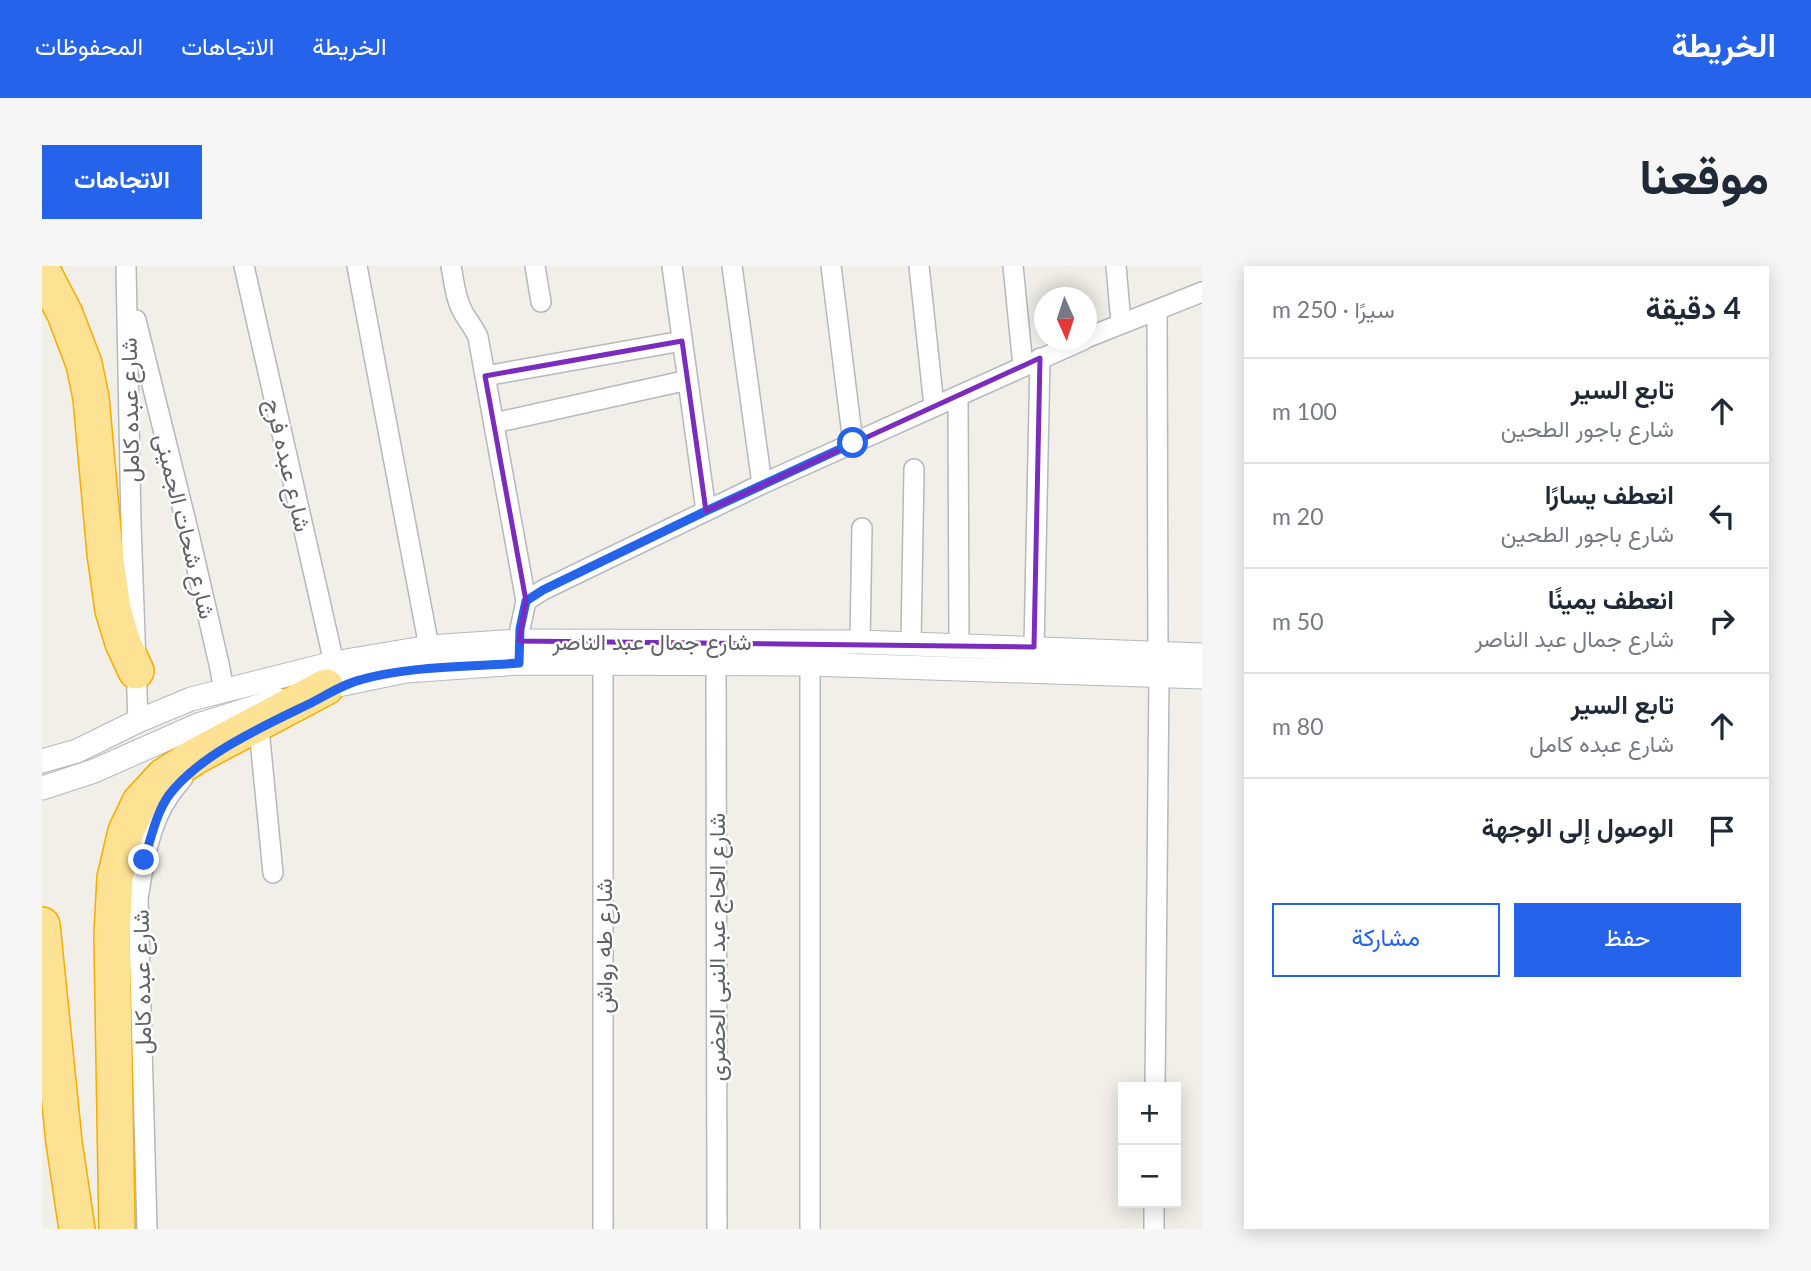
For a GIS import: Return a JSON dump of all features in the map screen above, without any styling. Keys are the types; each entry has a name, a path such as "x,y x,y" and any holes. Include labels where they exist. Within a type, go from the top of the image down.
{"highway":[{"path":"42,270 65,314 84,363 91,398 113,610 123,643 136,671"},
{"path":"117,1229 112,935 115,878 126,831 140,802 164,776 339,677"},
{"path":"42,925 64,1142 77,1229"}],"street":[{"name":"شارع عبده فرج","path":"244,266 339,677"},
{"path":"357,266 429,647"},
{"path":"451,266 461,309 478,337 526,601 519,652"},
{"path":"535,266 541,302"},
{"path":"672,266 706,511"},
{"path":"732,266 762,484"},
{"path":"831,266 853,443"},
{"path":"919,266 934,406"},
{"path":"1013,266 1032,362 1034,647"},
{"path":"1116,266 1121,323"},
{"name":"شارع عبده كامل","path":"126,274 138,721"},
{"name":"شارع شحات الجمينى","path":"126,274 192,547 223,690"},
{"path":"1097,334 1202,292"},
{"path":"1157,310 1158,653"},
{"path":"485,376 682,341"},
{"path":"526,601 543,590 762,484 1060,350"},
{"path":"494,423 688,380"},
{"path":"958,396 959,644"},
{"path":"911,643 915,468"},
{"path":"860,642 862,528"},
{"name":"شارع جمال عبد الناصر","path":"42,761 77,751 138,721 191,699 223,690 406,671 519,652 860,642 1202,655"},
{"name":"شارع جمال عبد الناصر","path":"42,788 94,771 198,725 429,647 519,652 603,662 810,664 1202,677"},
{"name":"شارع طه رواش","path":"603,662 603,1229"},
{"name":"شارع الحاج عبد النبى الحضرى","path":"716,664 717,1229"},
{"path":"810,664 810,1229"},
{"name":"شارع عبده كامل","path":"147,1229 138,899 144,860 156,823 167,798 183,778 339,677"},
{"path":"1155,1082 1159,677"},
{"path":"258,729 273,873"},
{"path":"1154,1208 1154,1229"}],"highlighted area":[{"path":"682,341 706,511 1040,358 1034,647 519,641 526,601 485,376"}],"route":[{"path":"144,860 167,798 183,778 258,729 358,680 406,671 519,663 520,629 526,601 543,590 706,511 853,443"}]}
